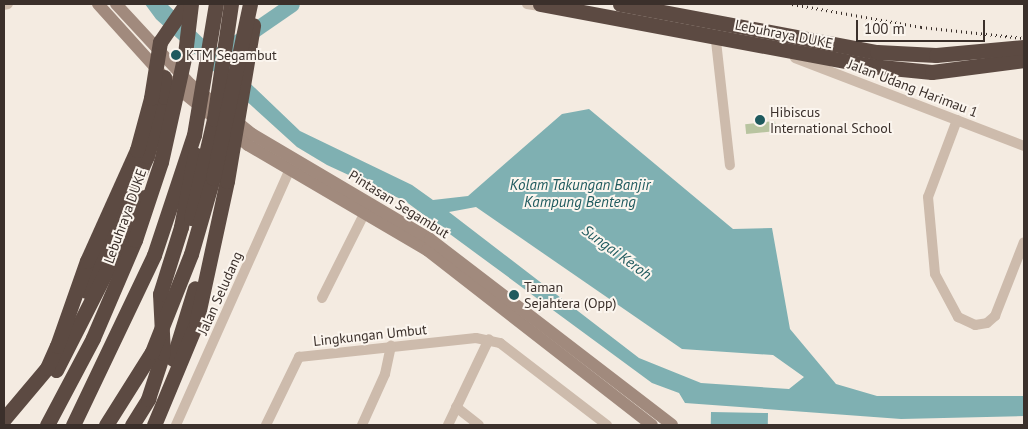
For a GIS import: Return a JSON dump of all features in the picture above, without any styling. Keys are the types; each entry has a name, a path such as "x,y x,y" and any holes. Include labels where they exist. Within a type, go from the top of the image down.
{"highway":[{"path":"4,419 46,368 57,346 87,261 137,150 151,98 160,42 186,4"},
{"name":"Lebuhraya DUKE","path":"47,425 93,338 135,240 161,162 185,54 191,4"},
{"path":"132,424 148,399 163,353 163,279 182,227 192,178 194,134 216,4"},
{"path":"181,280 227,46 231,4"},
{"path":"106,425 152,352 181,280 213,178 250,4"},
{"path":"132,424 158,396 210,249 226,181 258,4"},
{"name":"Lebuhraya DUKE","path":"540,4 870,66 949,70 1024,60"},
{"name":"Lebuhraya DUKE","path":"620,4 876,52 944,55 1024,47"},
{"path":"949,70 1024,66"},
{"path":"69,347 88,285 147,156 164,97 164,77"},
{"path":"73,425 154,255 194,134"},
{"path":"10,425 54,373 69,347 161,162"},
{"path":"154,425 177,378 207,280 210,249"}],"main road":[{"name":"Pintasan Segambut","path":"98,4 164,77 248,145 289,171 364,212 427,250 652,425"},
{"name":"Pintasan Segambut","path":"116,4 190,84 252,134 430,239 672,425"}],"street":[{"path":"4,6 8,4"},
{"name":"Jalan Udang Harimau 1","path":"527,4 800,59 1024,146"},
{"path":"716,42 730,165"},
{"path":"958,120 928,197 933,265 958,317 975,325 987,323 995,316 1024,242"},
{"name":"Jalan Seludang","path":"176,425 289,171"},
{"path":"322,298 364,212"},
{"path":"448,425 490,339 500,343 607,425"},
{"name":"Lingkungan Umbut","path":"266,425 299,357 391,346 490,339"},
{"path":"362,425 384,374 391,346"},
{"path":"456,407 479,425"}],"green space":[{"path":"775,121 776,131 746,134 745,124"}],"water":[{"name":"Kolam Takungan Banjir Kampung Benteng","path":"145,4 167,4 300,131 412,185 433,200 468,196 562,114 589,109 733,229 772,228 790,329 836,384 877,396 1024,396 1024,416 901,419 685,403 679,393 652,383 405,201 327,165 297,147 156,19","holes":["476,207 682,349 773,355 804,377 789,389 701,383 639,358 449,212"]},
{"path":"711,412 768,413 768,425 711,424"}],"waterway":[{"path":"215,57 292,4"}],"railway":[{"path":"792,4 921,27 1024,38"}],"place":[{"name":"KTM Segambut","path":"176,55"},
{"name":"Hibiscus International School","path":"760,120"},
{"name":"Taman Sejahtera (Opp)","path":"514,295"}],"water label":[{"name":"Sungai Keroh","path":"617,252"}]}
